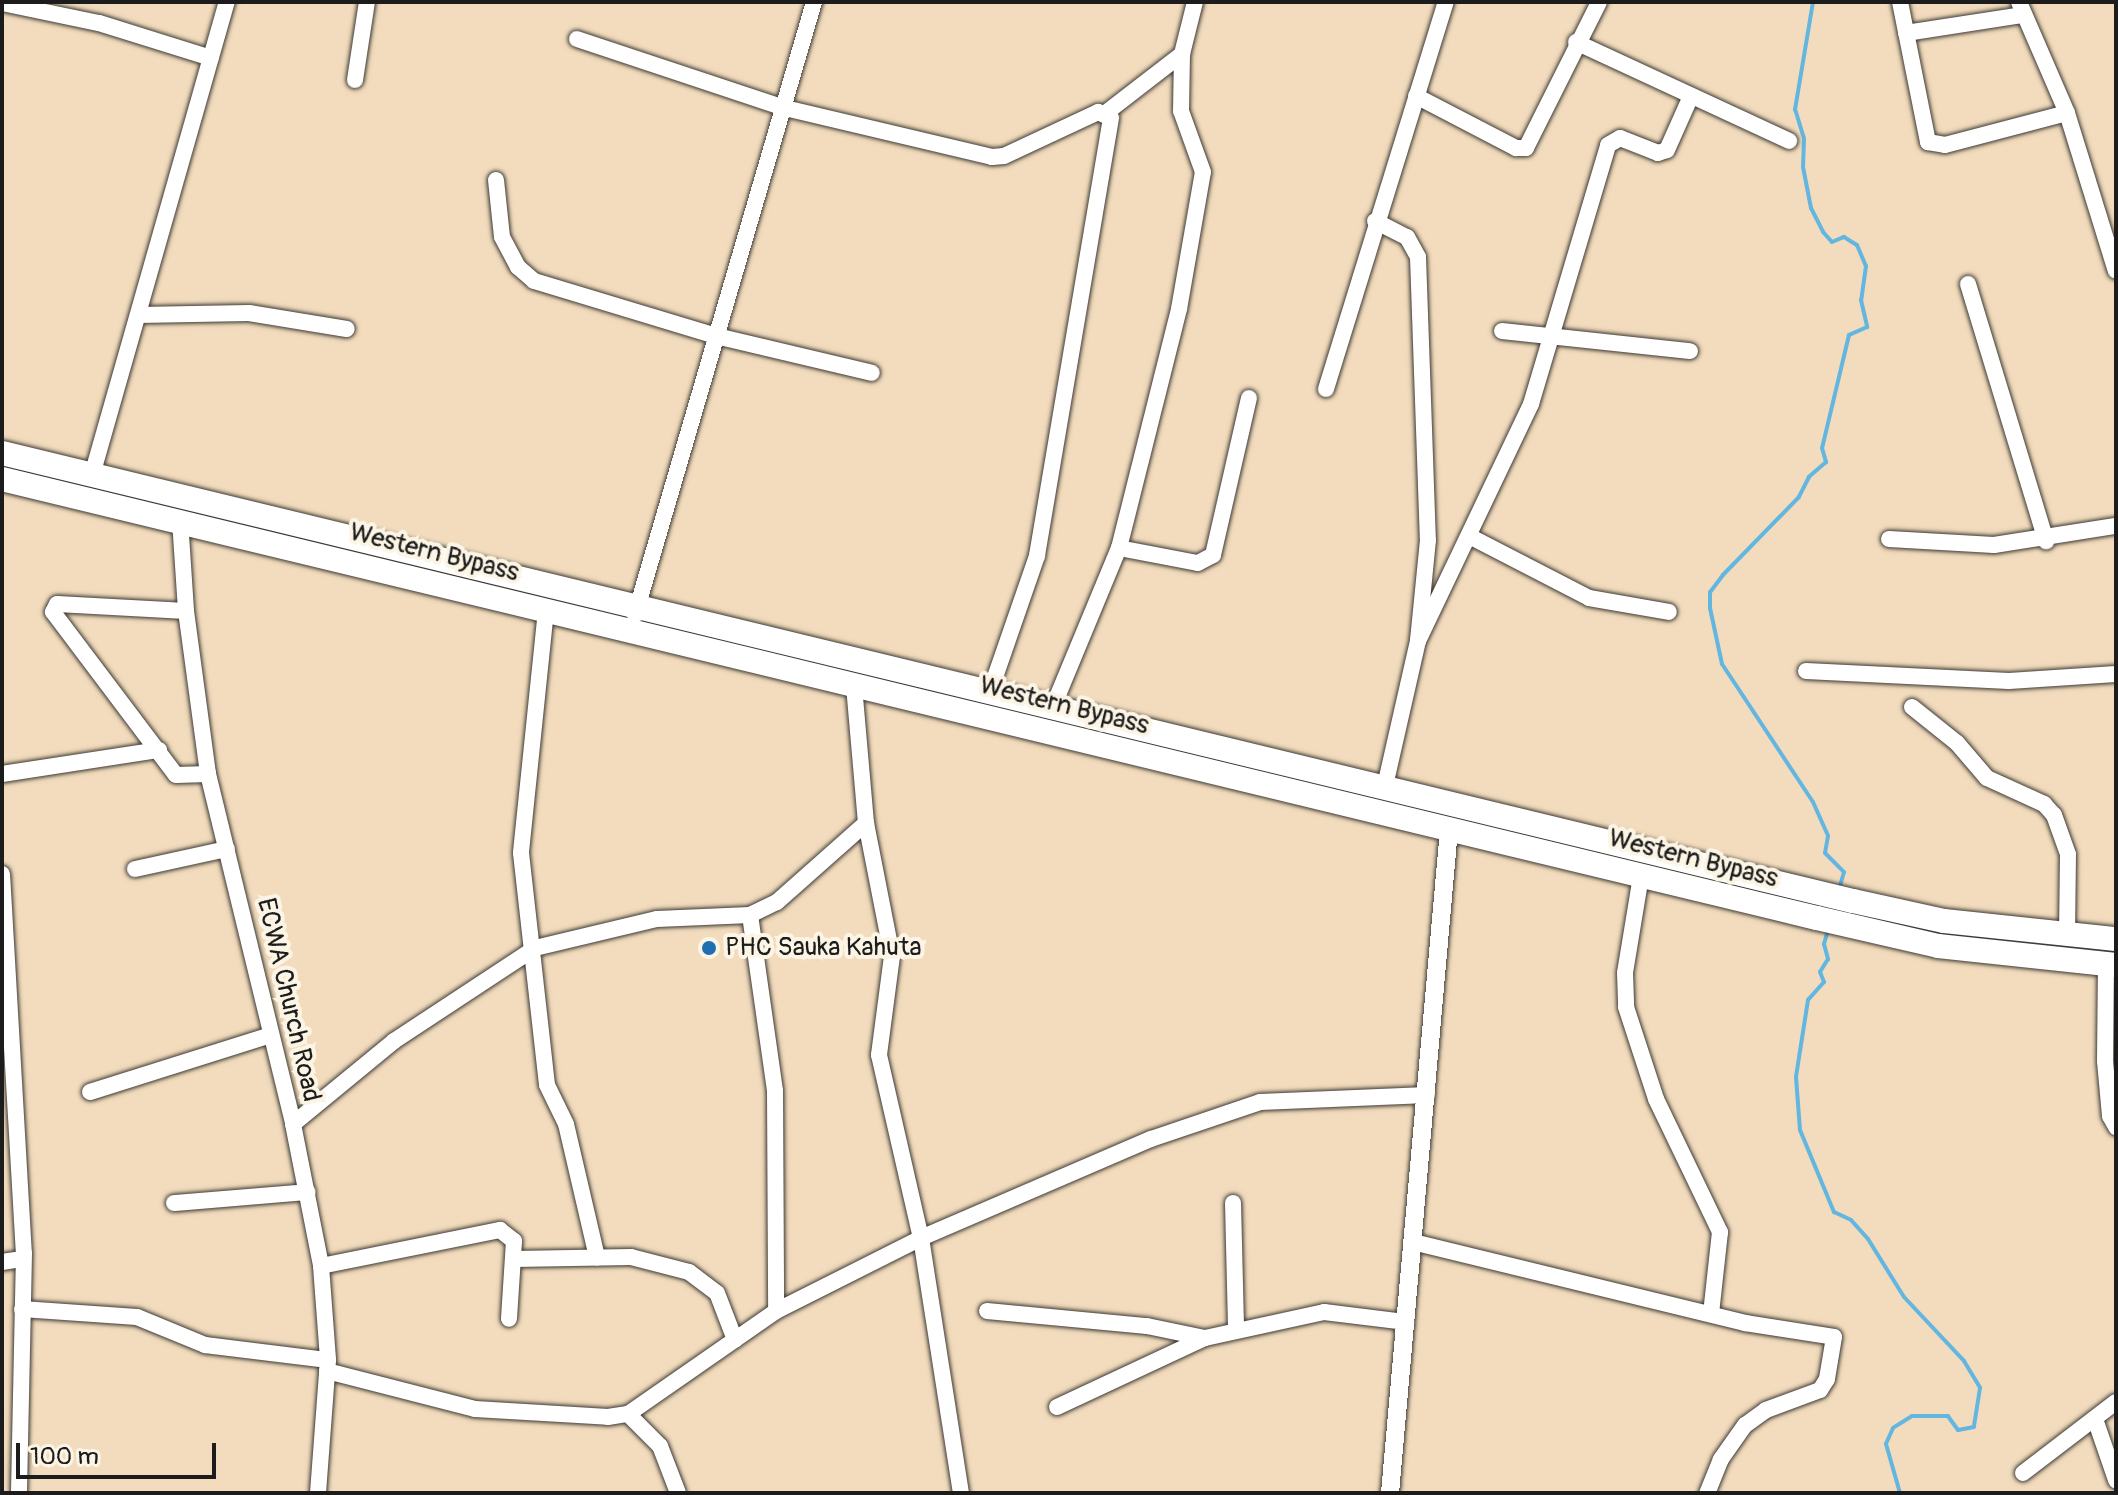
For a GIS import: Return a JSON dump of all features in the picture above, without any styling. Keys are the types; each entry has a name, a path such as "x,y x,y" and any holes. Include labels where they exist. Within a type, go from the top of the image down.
{"main road":[{"name":"Western Bypass","path":"2,453 1944,921 2116,939"},
{"name":"Western Bypass","path":"2,479 1938,946 2111,965"}],"street":[{"path":"92,475 227,2"},
{"path":"355,80 367,2"},
{"path":"631,630 814,2"},
{"path":"1053,707 1119,548 1179,309 1203,172 1181,111 1182,54 1195,2"},
{"path":"1326,389 1375,221 1446,2"},
{"path":"1416,96 1516,148 1526,148 1576,42 1599,2"},
{"path":"1900,2 1925,135 1936,147 2067,113"},
{"path":"2,3 46,8 211,58"},
{"path":"1906,33 2020,9 2067,113 2116,271"},
{"path":"577,39 785,108 992,157 1107,112 1182,54"},
{"path":"1576,42 1789,141"},
{"path":"1418,641 1471,537 1531,404 1608,145 1620,138 1658,153 1667,150 1691,96"},
{"path":"990,692 1037,556 1111,128 1107,112"},
{"path":"496,180 502,237 518,267 534,281 716,336 872,373"},
{"path":"1375,221 1407,237 1418,257 1428,540 1418,641 1385,786"},
{"path":"1968,284 2046,541"},
{"path":"138,315 249,313 347,329"},
{"path":"1502,331 1552,333 1690,351"},
{"path":"1119,548 1198,563 1213,555 1249,398"},
{"name":"ECWA Church Road","path":"180,520 186,611 208,774 293,1124 321,1266 327,1365 318,1493"},
{"path":"1889,539 1994,545 2046,541 2116,526"},
{"path":"1471,537 1589,598 1669,612"},
{"path":"186,611 57,604 53,612 182,778 208,774"},
{"path":"546,610 521,853 535,948 547,1085 566,1124 597,1257"},
{"path":"1806,671 2009,681 2116,674"},
{"path":"854,685 866,823 892,956 879,1055 921,1238 961,1493"},
{"path":"1912,707 1957,743 1987,778 2044,804 2054,815 2068,854 2067,934"},
{"path":"2,774 159,750"},
{"path":"293,1124 394,1041 535,948 657,919 750,915 777,902 866,823"},
{"path":"1393,1493 1449,829"},
{"path":"135,869 227,849"},
{"path":"2,874 8,1084 21,1259 19,1493"},
{"path":"1641,876 1625,973 1626,1007 1656,1099 1720,1232 1722,1249 1711,1314"},
{"path":"750,915 775,1091 776,1311"},
{"path":"2111,965 2105,1061 2110,1116 2116,1127"},
{"path":"90,1092 271,1035"},
{"path":"22,1309 137,1317 205,1345 327,1365 475,1409 608,1417 628,1414 776,1311 921,1238 1242,1105 1427,1095"},
{"path":"174,1203 308,1192"},
{"path":"1233,1203 1236,1330"},
{"path":"321,1266 500,1230 514,1241 509,1319"},
{"path":"1413,1242 1711,1314 1834,1337 1836,1342 1820,1390 1766,1410 1745,1425 1721,1459 1707,1493"},
{"path":"2,1262 21,1259"},
{"path":"514,1259 646,1259 705,1280 717,1293 735,1340"},
{"path":"987,1311 1147,1326 1205,1338"},
{"path":"1057,1407 1205,1338 1236,1330 1324,1312 1406,1322"},
{"path":"2023,1473 2116,1402"},
{"path":"628,1414 660,1446 678,1493"},
{"path":"2095,1419 2116,1480"}],"waterway":[{"path":"1813,2 1795,109 1804,139 1803,167 1811,208 1823,232 1832,242 1844,237 1857,245 1866,266 1861,300 1867,327 1849,335 1822,448 1826,462 1809,477 1799,497 1723,575 1710,592 1710,608 1722,664 1813,802 1828,836 1825,853 1844,872 1839,890"},
{"path":"1828,930 1824,944 1828,959 1820,972 1824,982 1808,1000 1796,1077 1800,1130 1834,1212 1851,1220 1868,1239 1904,1297 1964,1361 1980,1388 1974,1427 1958,1430 1948,1416 1912,1416 1893,1428 1886,1444 1900,1493"}],"place":[{"name":"PHC Sauka Kahuta","path":"709,948"}]}
